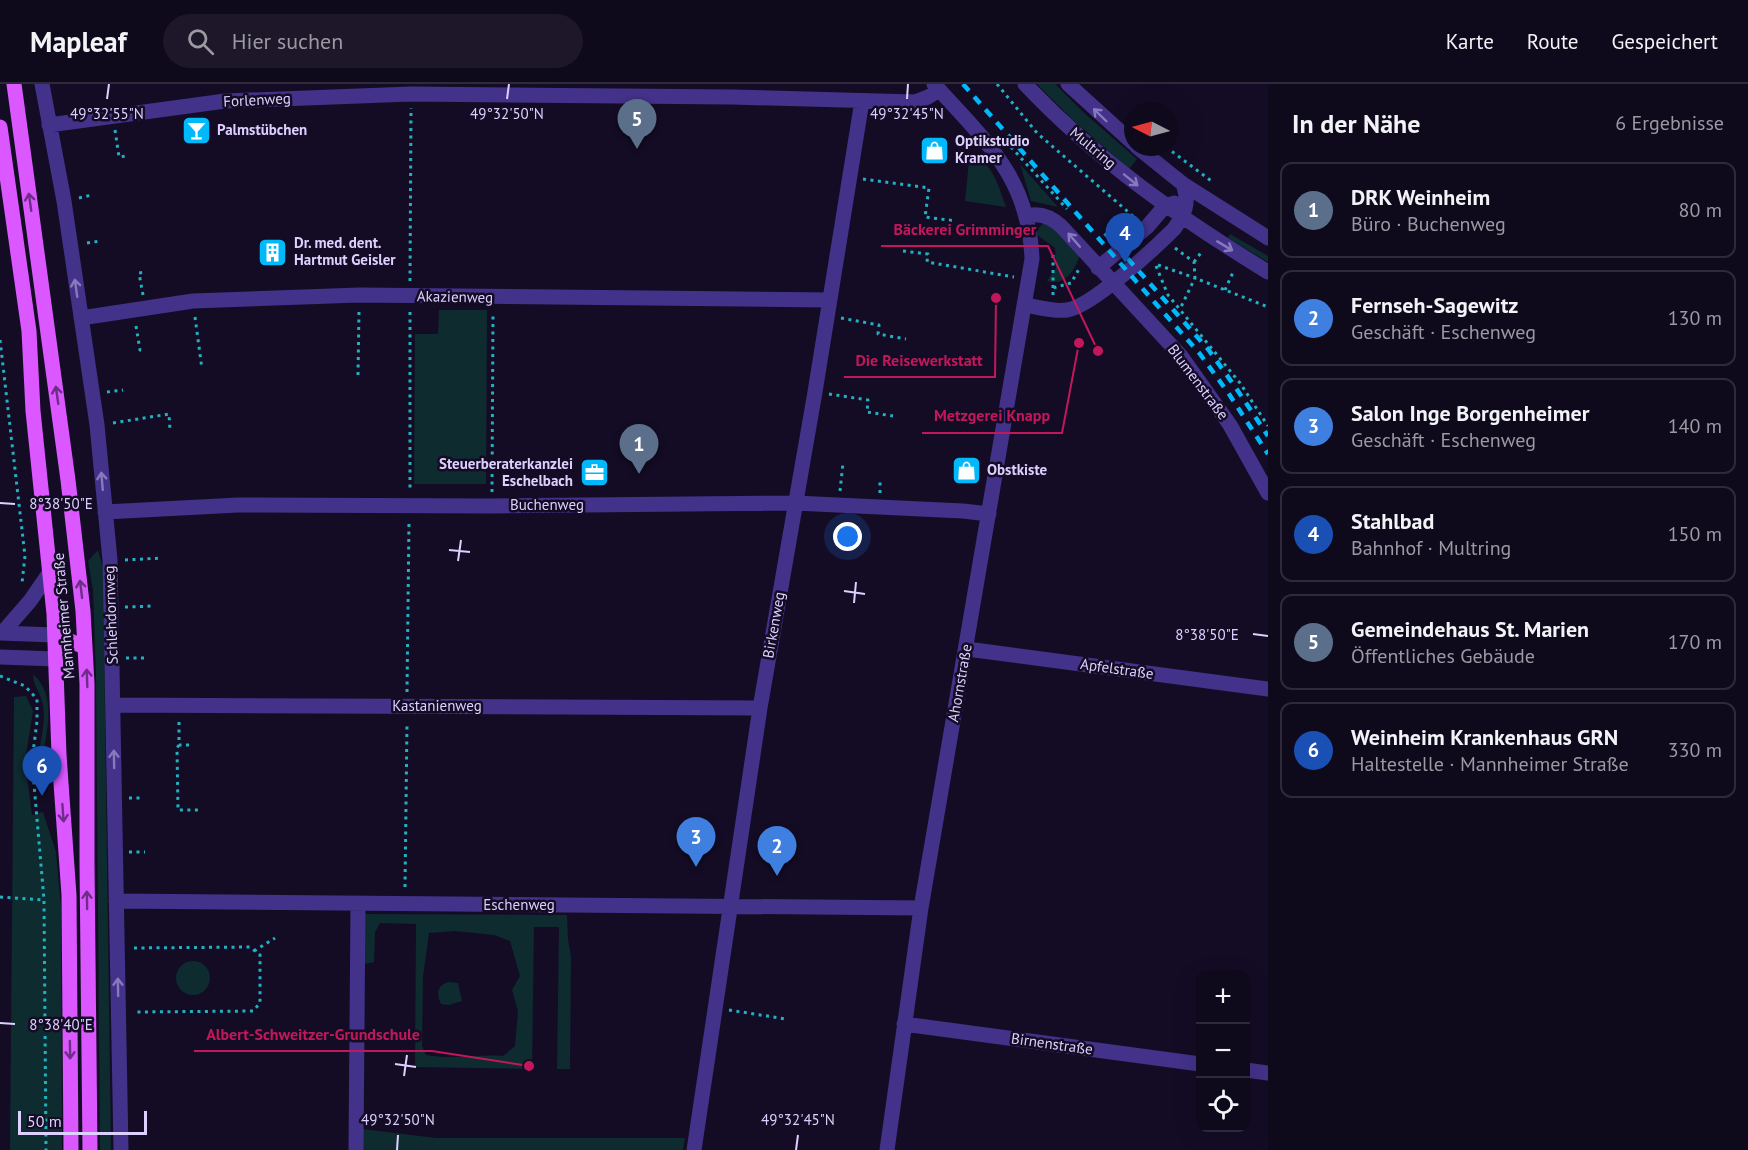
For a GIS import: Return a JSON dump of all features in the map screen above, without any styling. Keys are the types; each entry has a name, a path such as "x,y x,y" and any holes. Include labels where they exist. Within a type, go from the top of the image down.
{"main road":[{"name":"Mannheimer Straße","path":"14,84 84,611 87,684 90,1150"},
{"name":"Mannheimer Straße","path":"0,127 29,331 33,411 55,635 59,755 69,895 71,1150"},
{"path":"55,635 85,647"},
{"path":"56,659 85,647"}],"street":[{"name":"Schlehdornweg","path":"42,84 64,201 97,425 110,560 121,1150"},
{"name":"Multring","path":"1025,84 1068,127 1165,206 1229,214"},
{"name":"Multring","path":"1068,84 1124,136"},
{"name":"Forlenweg","path":"49,125 225,101 411,94 732,97 915,102 928,97 937,87"},
{"name":"Ahornstraße","path":"887,1150 921,908 1032,259 1031,235 1016,186 1001,160 937,87"},
{"name":"Birkenweg","path":"694,1150 760,708 815,392 862,101"},
{"name":"Multring","path":"1158,156 1183,184 1268,238"},
{"path":"1025,305 1066,311 1079,307 1113,282 1163,240 1185,210 1187,195 1183,184"},
{"path":"1098,268 1147,227 1165,206"},
{"name":"Multring","path":"1185,210 1268,272"},
{"name":"Blumenstraße","path":"1026,216 1039,214 1053,219 1061,226 1187,365 1230,425 1268,493"},
{"name":"Akazienweg","path":"81,318 193,301 359,296 493,297 829,308"},
{"name":"Buchenweg","path":"105,512 238,505 492,506 795,503 989,514"},
{"path":"1,633 30,601 50,572"},
{"path":"1,633 55,635"},
{"name":"Apfelstraße","path":"967,649 1268,689"},
{"path":"0,657 56,659"},
{"name":"Kastanienweg","path":"113,705 760,708"},
{"name":"Eschenweg","path":"116,901 921,908"},
{"path":"356,1150 358,903"},
{"name":"Birnenstraße","path":"904,1023 1196,1063"},
{"path":"1250,1071 1268,1073"}],"path":[{"path":"997,84 1037,132 1147,227"},
{"path":"113,115 119,157 126,156"},
{"path":"1011,147 1073,216"},
{"path":"1178,156 1222,188"},
{"path":"850,177 929,188 925,217 956,221"},
{"path":"1163,240 1194,262 1195,278 1180,309"},
{"path":"903,251 928,254 927,262 1029,279"},
{"path":"1052,301 1053,252"},
{"path":"1053,288 1071,283 1083,262"},
{"path":"1156,265 1168,295 1240,383 1268,426"},
{"path":"1151,269 1156,265 1161,265 1268,307"},
{"path":"1225,290 1235,268 1243,272"},
{"path":"144,351 140,350 139,308 140,273 146,272"},
{"path":"358,375 359,296"},
{"path":"492,506 493,297"},
{"path":"193,301 202,369"},
{"path":"829,308 879,324 878,333 906,339"},
{"path":"0,340 24,556 22,581 18,592"},
{"path":"815,392 868,400 867,412 893,416"},
{"path":"97,425 169,414 170,430"},
{"path":"838,505 843,463"},
{"path":"110,560 162,558"},
{"path":"111,607 154,606"},
{"path":"0,676 25,686 37,699 32,761 44,900 46,1150"},
{"path":"178,705 178,810 200,810"},
{"path":"179,745 190,745"},
{"path":"0,897 44,900"},
{"path":"254,951 275,938"},
{"path":"117,948 250,947 260,956 260,1003 253,1011 118,1012"},
{"path":"716,1008 786,1019"}],"green space":[{"path":"1037,84 1055,84 1124,148 1124,156 1134,156 1137,159 1129,169 1072,119"},
{"path":"976,156 987,165 1006,207 965,201 969,161"},
{"path":"1020,164 1058,207 1031,201"},
{"path":"1045,222 1050,223 1080,255 1072,272 1064,279 1054,282 1047,281 1056,268 1055,248 1036,234 1037,229"},
{"path":"1230,234 1268,256 1268,262 1228,238"},
{"path":"439,310 487,310 486,484 414,484 415,334 438,334"},
{"path":"98,550 103,568 111,1150 100,1150 96,676 93,590 88,561"},
{"path":"33,674 46,693 48,704 48,727 42,762 37,761 44,712"},
{"path":"26,696 33,711 25,761 32,815 43,812 56,852 61,907 62,1150 10,1150 14,697"},
{"path":"365,914 567,915 571,956 570,1069 557,1069 559,927 534,927 532,1069 415,1067 416,924 380,923 375,932 374,962 364,964","holes":["455,931 494,935 510,941 520,976 512,990 518,1011 515,1046 503,1056 426,1055 422,1046 423,976 429,933"]},
{"path":"193,961 205,966 210,978 205,990 193,995 181,990 176,978 181,966"},
{"path":"449,982 458,983 462,1001 449,1005 441,1004 438,997 439,990 442,985"},
{"path":"362,1129 436,1138 685,1138 683,1150 362,1150"}],"railway":[{"path":"963,84 1200,354 1268,454"},
{"path":"1105,233 1208,349 1268,436"}],"place":[{"name":"Palmstübchen","path":"196,130"},
{"name":"Gemeindehaus St. Marien","path":"637,149"},
{"name":"Optikstudio Kramer","path":"934,150"},
{"name":"Dr. med. dent. Hartmut Geisler","path":"273,252"},
{"name":"Stahlbad","path":"1125,263"},
{"name":"Die Reisewerkstatt","path":"996,298"},
{"name":"Metzgerei Knapp","path":"1079,343"},
{"name":"Bäckerei Grimminger","path":"1098,351"},
{"name":"Obstkiste","path":"966,470"},
{"name":"Steuerberaterkanzlei Eschelbach","path":"594,473"},
{"name":"DRK Weinheim","path":"639,474"},
{"name":"Weinheim Krankenhaus GRN","path":"42,796"},
{"name":"Salon Inge Borgenheimer","path":"696,867"},
{"name":"Fernseh-Sagewitz","path":"777,876"},
{"name":"Albert-Schweitzer-Grundschule","path":"529,1066"}]}
